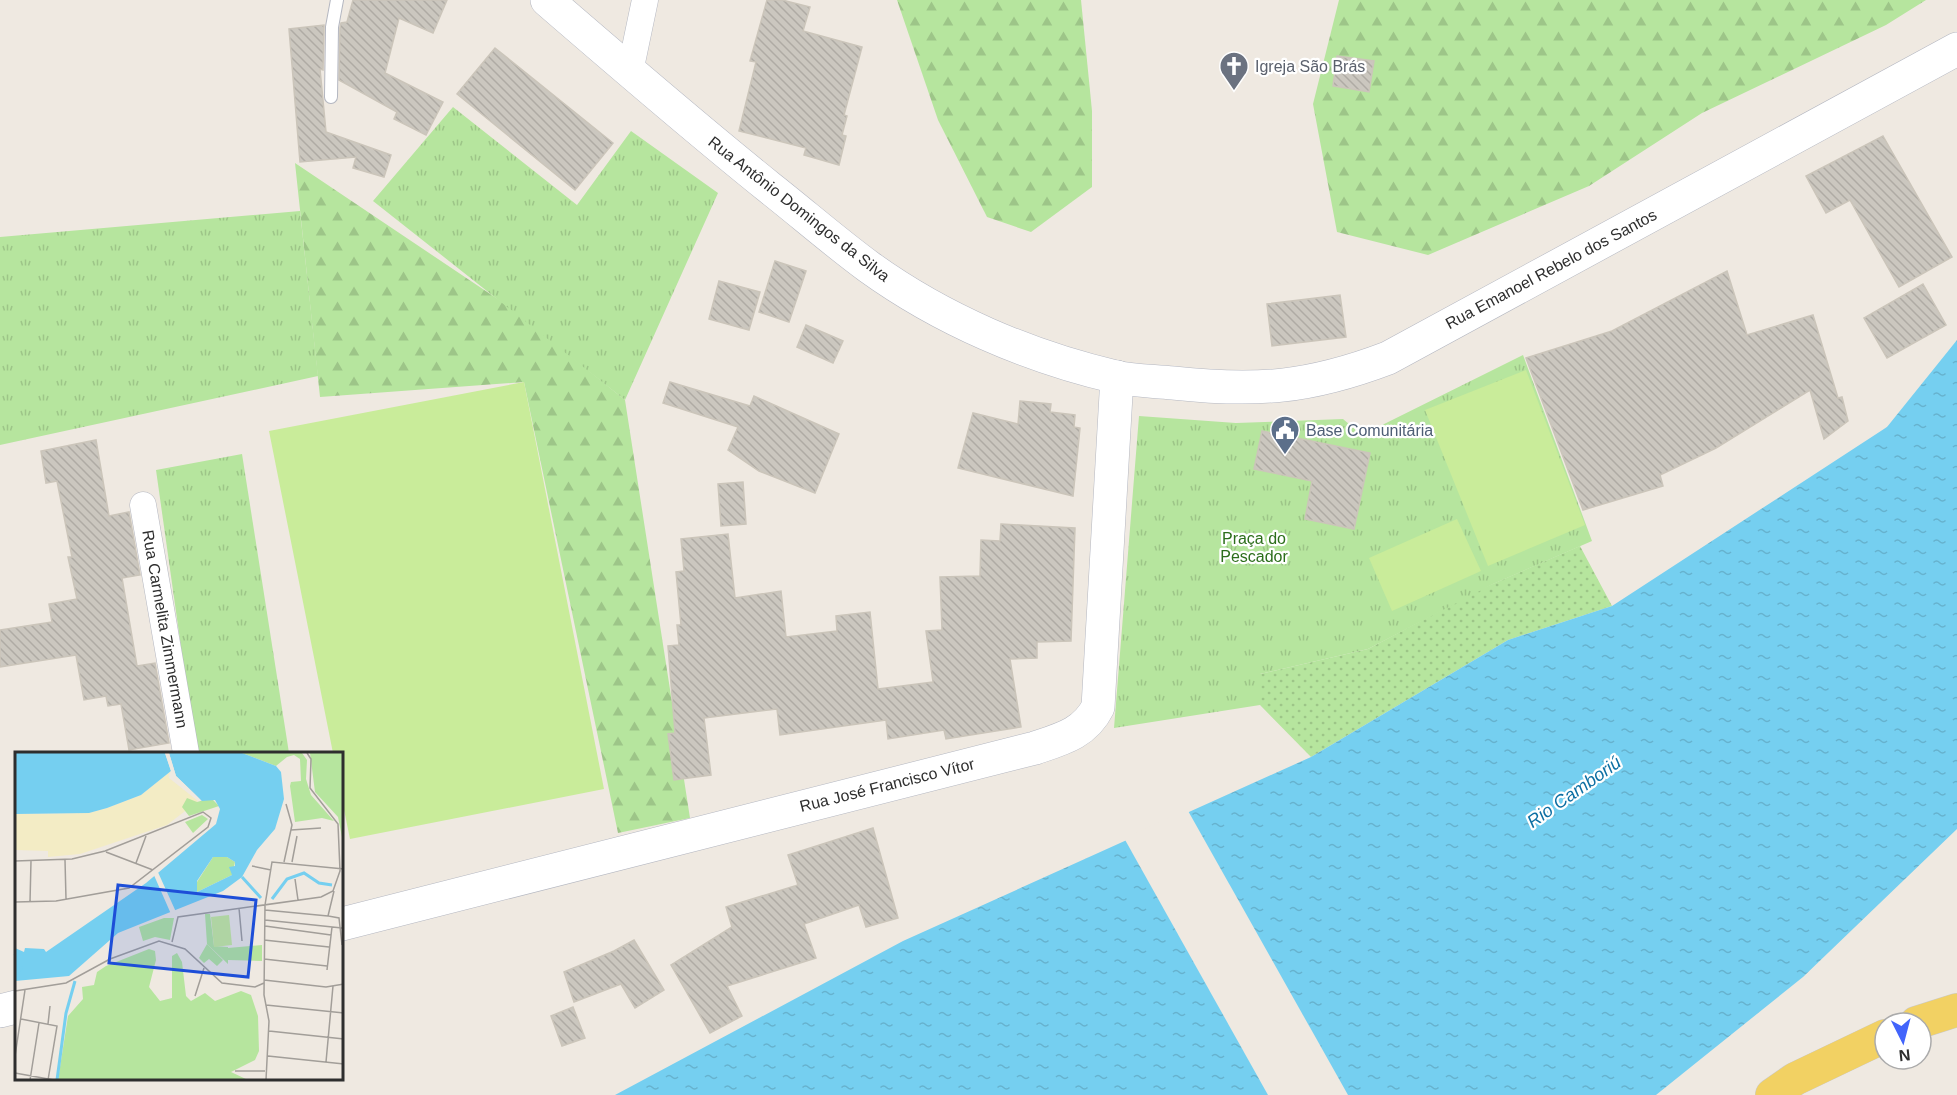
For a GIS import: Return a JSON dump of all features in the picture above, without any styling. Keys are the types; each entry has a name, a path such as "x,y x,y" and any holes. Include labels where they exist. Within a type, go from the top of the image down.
{"main road":[{"name":"Rua Antônio Domingos da Silva","path":"547,0 692,125 870,268 926,302 993,337 1052,359 1118,377"},
{"name":"Rua Emanoel Rebelo dos Santos","path":"1118,377 1215,387 1254,388 1302,384 1352,372 1388,358 1957,49"},
{"name":"Rua José Francisco Vítor","path":"344,923 1035,748 1069,737 1091,722 1098,707 1118,377"},
{"path":"0,1011 15,1007"},
{"path":"1933,1018 1957,1010"},
{"path":"1772,1095 1795,1079 1873,1042"}],"street":[{"path":"630,72 645,0"},
{"name":"Rua Carmelita Zimmermann","path":"144,505 186,752"}],"lane":[{"path":"331,96 332,27 337,0"}],"green space":[{"path":"897,0 1081,0 1092,111 1092,187 1031,232 987,217 938,120"},
{"path":"1339,0 1926,0 1886,25 1702,113 1589,186 1428,255 1337,232 1313,104"},
{"path":"453,107 577,205 631,131 718,193 625,400 373,201"},
{"path":"295,163 511,308 625,400 690,818 618,833 524,382 320,397"},
{"path":"300,211 318,376 0,445 0,237"},
{"name":"Praça do Pescador","path":"1523,355 1592,541 1493,584 1368,649 1260,674 1260,705 1114,728 1139,416 1236,423 1343,419 1362,435"},
{"path":"1526,370 1585,525 1488,566 1425,410"},
{"path":"524,382 604,789 350,839 344,810 344,752 333,752 269,431"},
{"path":"242,454 289,752 196,752 156,470"},
{"path":"1457,519 1481,571 1392,611 1369,558"},
{"path":"1580,546 1612,606 1508,640 1311,757 1260,705 1260,674 1368,649 1481,589"}],"water":[{"name":"Rio Camboriú","path":"1957,340 1957,829 1803,977 1656,1095 615,1095 903,941 1311,757 1508,640 1612,606 1887,427"}],"pier":[{"path":"1187,809 1348,1095 1268,1095 1124,838"}],"building":[{"path":"353,0 447,0 433,33 399,18 385,73 443,102 426,135 394,119 397,112 339,80 340,28 341,23 347,22"},
{"path":"767,0 782,0 810,7 803,31 862,47 844,115 847,116 842,135 846,136 839,165 804,155 806,148 739,131 756,62 750,61"},
{"path":"324,25 323,70 320,69 326,132 391,155 384,177 353,168 356,157 300,162 289,29"},
{"path":"495,48 613,143 575,190 457,94"},
{"path":"1337,56 1374,61 1369,92 1333,86"},
{"path":"1883,136 1952,257 1899,287 1850,200 1826,213 1806,176"},
{"path":"775,261 806,271 789,322 759,312"},
{"path":"1727,271 1747,335 1813,315 1838,398 1842,397 1848,421 1824,439 1810,390 1716,448 1660,475 1663,486 1583,510 1526,358 1612,331"},
{"path":"719,281 760,292 749,330 709,319"},
{"path":"1923,284 1946,325 1887,358 1864,318"},
{"path":"1340,295 1346,337 1272,346 1267,304"},
{"path":"806,325 843,341 833,363 797,347"},
{"path":"670,382 750,406 754,396 839,434 815,493 759,471 728,450 738,427 663,403"},
{"path":"1020,401 1051,404 1050,412 1075,415 1074,427 1080,428 1073,496 958,468 973,413 1018,424"},
{"path":"1262,431 1370,453 1354,529 1305,519 1312,481 1254,469"},
{"path":"96,440 109,516 129,512 140,575 122,578 137,666 155,663 169,743 129,750 121,704 108,706 106,696 84,700 76,655 0,667 0,630 52,622 49,604 77,599 68,557 72,557 57,481 46,483 41,451"},
{"path":"743,482 746,524 721,526 718,484"},
{"path":"1001,524 1075,528 1071,641 1037,642 1037,658 1010,659 1021,727 946,739 944,730 888,739 886,720 780,735 777,709 704,718 711,775 674,780 668,734 675,733 668,646 679,645 677,625 681,625 676,572 684,571 681,539 728,534 735,598 781,591 786,637 837,631 836,616 870,612 878,689 933,682 926,631 942,630 940,577 980,576 981,540 1000,541"},
{"path":"873,828 898,918 866,927 859,905 804,924 816,958 727,986 742,1016 710,1033 671,965 732,927 726,907 798,885 788,855"},
{"path":"634,940 664,990 635,1008 621,984 574,1002 564,972"},
{"path":"573,1007 585,1038 562,1046 551,1016"}],"place":[{"name":"Igreja São Brás","path":"1234,92"},
{"name":"Base Comunitária","path":"1285,456"}]}
